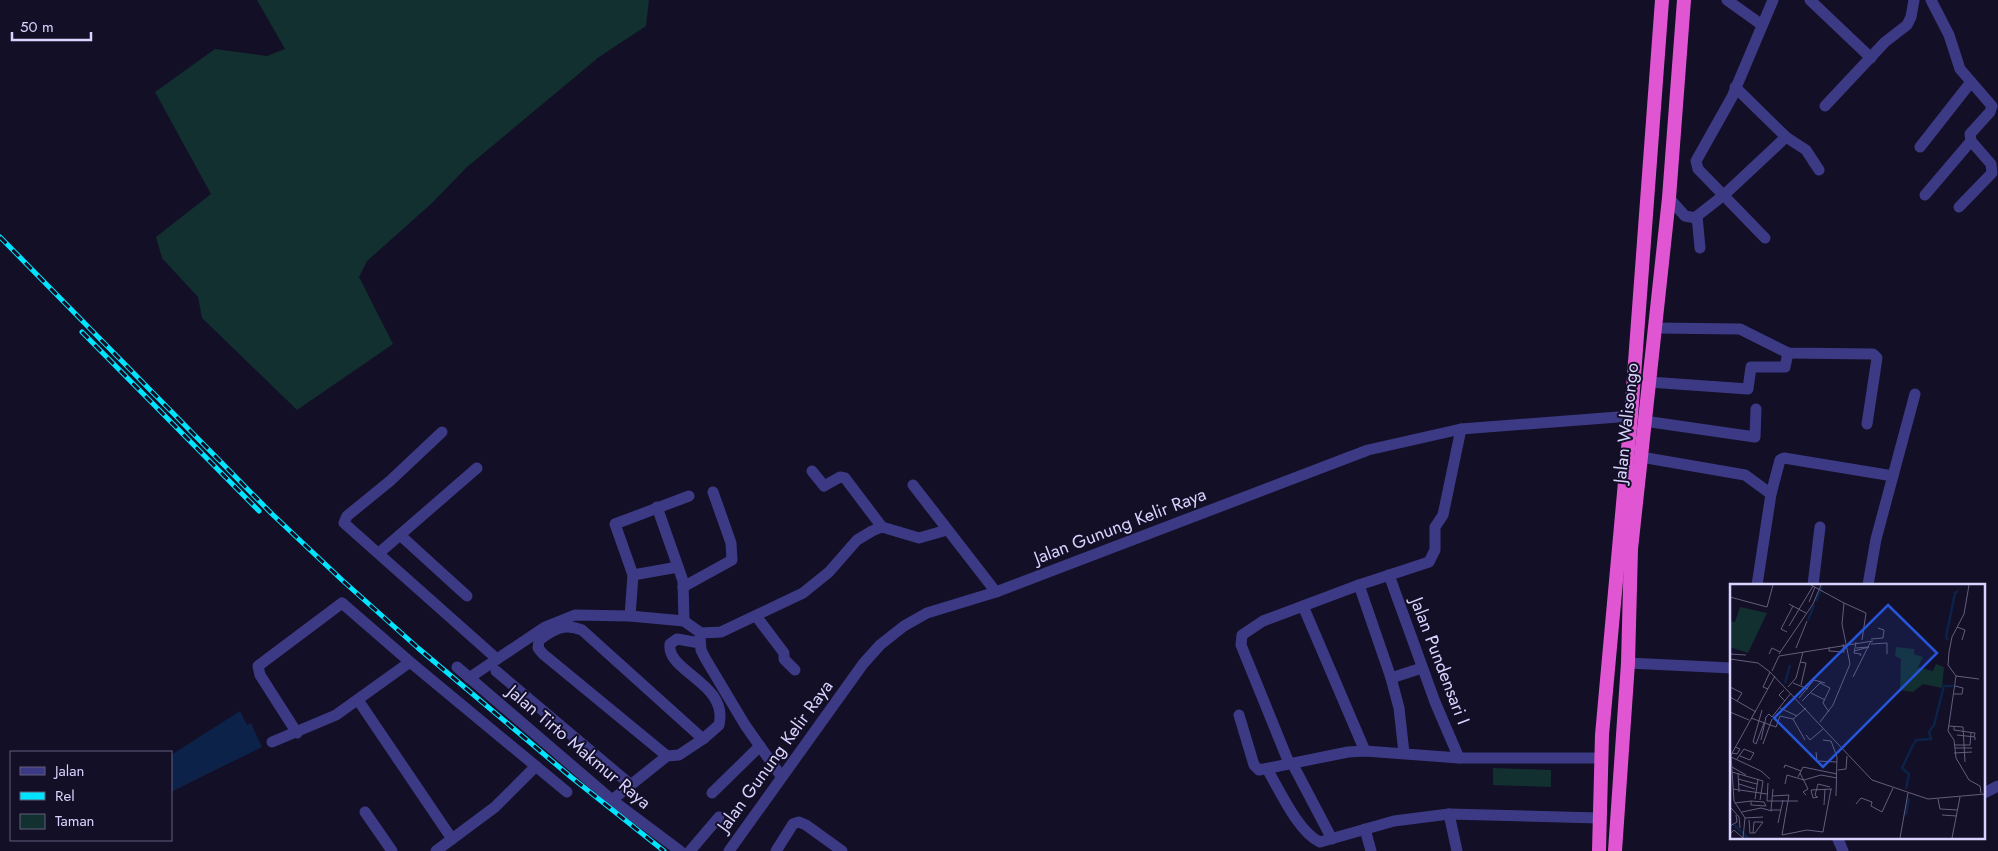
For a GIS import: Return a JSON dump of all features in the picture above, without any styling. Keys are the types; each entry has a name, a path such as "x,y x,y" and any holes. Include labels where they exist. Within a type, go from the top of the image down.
{"highway":[{"name":"Jalan Walisongo","path":"1599,851 1602,758 1638,418 1662,0"},
{"name":"Jalan Walisongo","path":"1615,851 1628,663 1631,548 1641,457 1638,418 1648,382 1655,328 1669,198 1684,0"}],"street":[{"path":"1727,0 1762,25"},
{"path":"1765,238 1698,169 1696,161 1736,87 1773,0"},
{"path":"1810,0 1871,58"},
{"path":"1825,106 1885,42 1906,25 1911,17 1914,0"},
{"path":"1931,0 1949,35 1960,69 1992,106 1990,112 1970,134 1971,140 1991,164 1992,173 1959,207"},
{"path":"1920,146 1971,82"},
{"path":"1736,87 1786,137 1806,150 1819,170"},
{"path":"1669,198 1685,216 1696,218 1724,195 1786,137"},
{"path":"1926,194 1971,140"},
{"path":"1696,218 1700,248"},
{"path":"1655,328 1740,329 1788,353 1875,355 1877,358 1867,424"},
{"path":"1648,382 1748,389 1751,367 1786,367 1788,353"},
{"path":"1868,584 1876,539 1915,394"},
{"name":"Jalan Gunung Kelir Raya","path":"729,851 828,710 880,645 904,626 928,613 996,592 1368,450 1461,429 1638,418 1754,437 1756,408"},
{"path":"1332,839 1290,763 1240,639 1245,632 1263,621 1359,584 1429,562 1433,556 1435,527 1443,515 1461,429"},
{"path":"442,432 390,482 345,519 347,527 380,554 497,659"},
{"path":"1641,457 1750,478 1771,494"},
{"path":"1757,584 1771,494 1779,462 1784,458 1893,476"},
{"path":"380,554 477,468"},
{"path":"812,470 824,486 840,477 845,478 882,527 919,538 946,530"},
{"path":"913,485 946,530 996,592"},
{"path":"683,587 732,560 731,543 713,492"},
{"path":"630,616 634,574 614,527 618,521 689,496"},
{"path":"657,507 683,587 684,620 700,638 705,658 781,776"},
{"path":"612,800 667,756 679,755 704,739 719,725 720,719 714,697 709,689 675,659 670,652 670,644 676,639 700,638 721,632 803,593 829,572 857,540 882,527"},
{"path":"1813,584 1820,527"},
{"path":"400,535 467,596"},
{"path":"634,574 678,567"},
{"name":"Jalan Pundensari I","path":"1389,575 1422,668 1459,758"},
{"path":"1359,584 1391,678 1399,708 1404,753"},
{"path":"297,732 260,675 258,666 342,603 567,792"},
{"path":"1303,606 1365,751"},
{"path":"469,678 562,618 575,615 630,616 684,620"},
{"path":"756,616 784,653 784,659 795,670"},
{"path":"667,756 543,654 538,648 539,640 558,628 566,626 582,630 704,739"},
{"path":"272,742 336,715 410,662"},
{"path":"1628,663 1730,668"},
{"name":"Jalan Tirto Makmur Raya","path":"457,667 612,800 680,851"},
{"path":"1391,678 1422,668"},
{"path":"496,672 630,785"},
{"path":"358,700 452,839"},
{"path":"1239,715 1254,767 1257,770 1365,751 1459,758 1602,758"},
{"path":"712,793 760,746"},
{"path":"436,851 495,807 536,766"},
{"path":"1267,769 1299,823 1312,837 1320,842 1394,821 1449,814 1599,818"},
{"path":"1986,793 1998,786"},
{"path":"365,812 392,851"},
{"path":"1449,814 1457,851"},
{"path":"690,851 719,817"},
{"path":"776,851 793,824 798,822 806,824 842,851"},
{"path":"1365,830 1370,851"},
{"path":"1837,838 1843,851"}],"green space":[{"path":"257,0 649,0 646,26 599,57 467,167 431,204 367,261 359,277 393,344 297,410 202,318 198,297 162,258 156,237 211,194 155,92 215,49 267,56 285,49"},
{"path":"1493,768 1551,770 1551,787 1493,785"}],"water":[{"path":"240,711 247,725 251,723 262,747 172,792 172,754"}],"railway":[{"path":"0,237 272,514 342,580 418,648 571,777 664,851"},
{"path":"82,332 259,511"}]}
